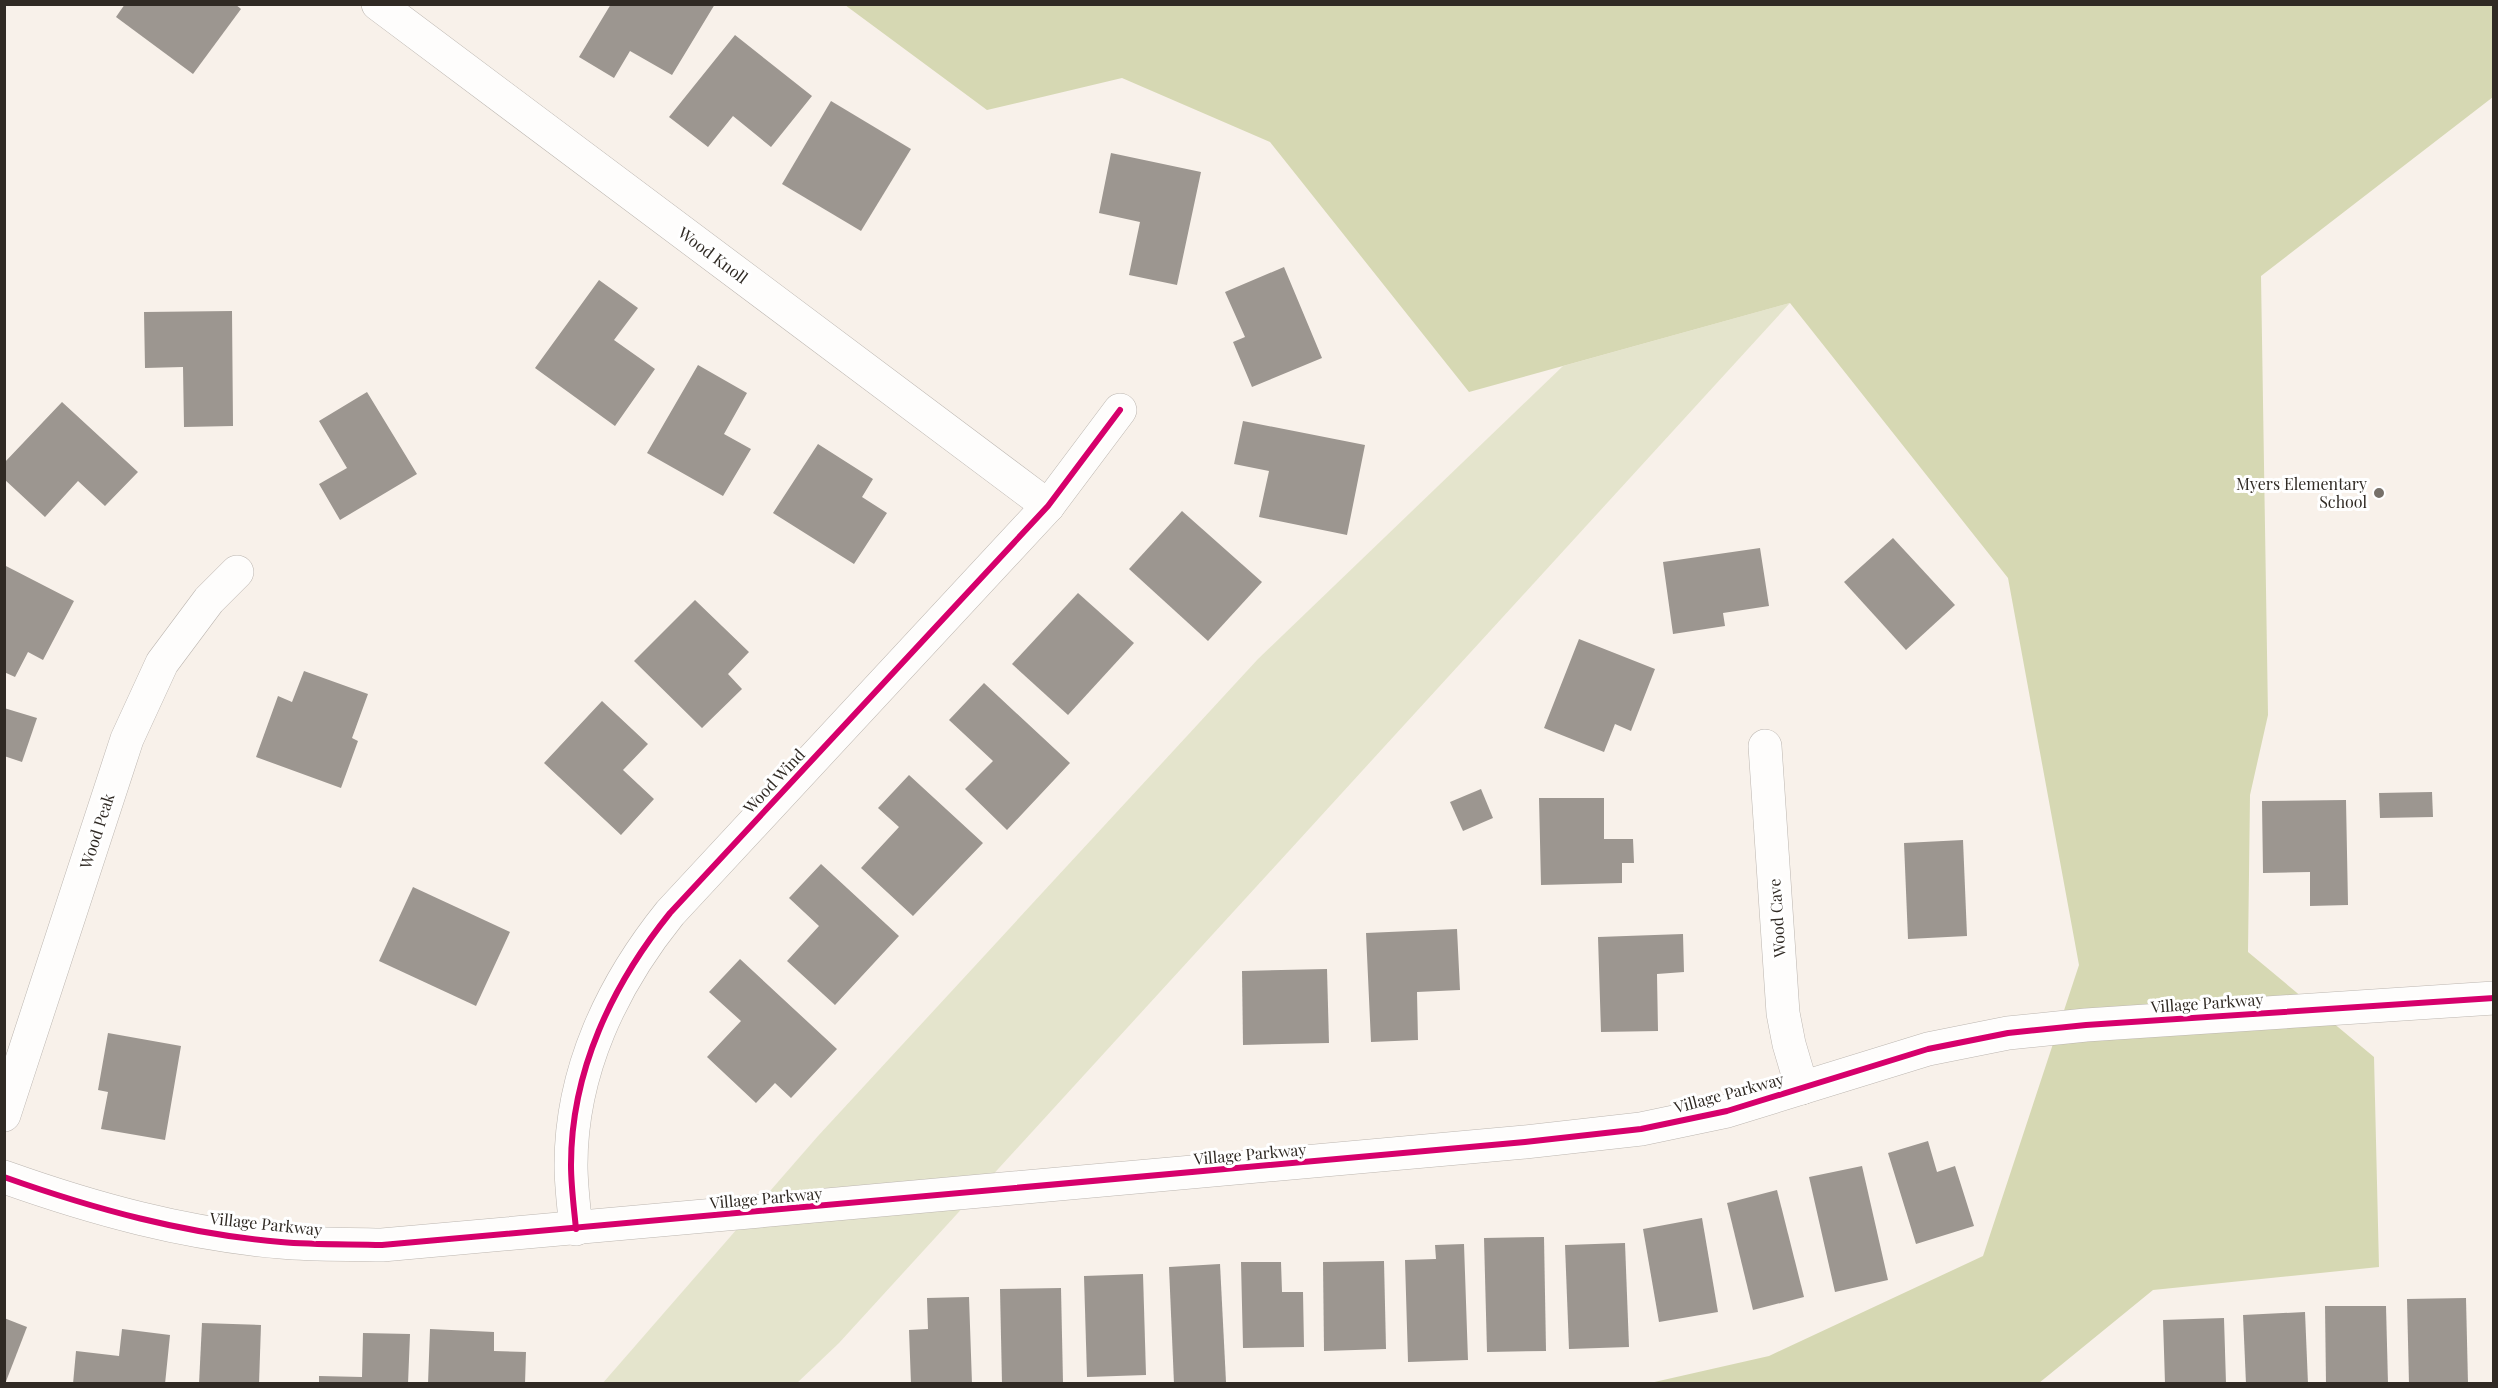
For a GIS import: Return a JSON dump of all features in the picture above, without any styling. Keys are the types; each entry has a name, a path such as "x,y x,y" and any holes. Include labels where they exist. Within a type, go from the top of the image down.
{"street":[{"name":"Wood Knoll","path":"378,4 1048,506"},
{"name":"Wood Wind","path":"576,1229 571,1165 580,1087 605,1012 645,944 670,914 1048,506 1120,410"},
{"name":"Wood Peak","path":"4,1115 127,739 162,663 209,600 237,572"},
{"name":"Wood Cave","path":"1765,746 1783,1013 1788,1044 1802,1088"},
{"name":"Village Parkway","path":"4,1177 84,1205 181,1229 281,1242 382,1245 1525,1142 1641,1129 1727,1111 1928,1049 2008,1034 2086,1024 2493,998"}],"green space":[{"path":"845,5 2493,5 2493,97 2261,276 2268,715 2250,795 2248,952 2374,1057 2379,1267 2153,1290 2039,1383 1650,1383 1769,1356 1983,1256 2079,965 2008,578 1790,303 1469,392 1270,142 1122,78 987,110"},
{"path":"1790,303 839,1343 797,1383 602,1384 818,1136 1258,659 1563,366"}],"building":[{"path":"125,4 235,4 241,9 193,74 116,17"},
{"path":"611,4 715,4 672,75 630,51 614,78 579,57"},
{"path":"735,35 812,96 771,147 733,116 708,147 669,117"},
{"path":"831,101 911,149 861,231 782,184"},
{"path":"1111,153 1201,172 1177,285 1129,275 1140,222 1099,213"},
{"path":"1284,267 1322,358 1252,387 1233,342 1245,337 1225,292"},
{"path":"599,280 638,308 614,340 655,369 615,426 535,368"},
{"path":"232,311 233,426 184,427 183,367 145,368 144,312"},
{"path":"698,365 747,393 724,434 751,449 723,496 647,453"},
{"path":"367,392 417,474 340,520 319,484 347,468 319,421"},
{"path":"62,402 138,472 105,506 78,481 45,517 4,479 4,463"},
{"path":"1243,421 1365,445 1347,535 1259,517 1269,471 1234,464"},
{"path":"818,444 873,479 862,497 887,513 854,564 773,513"},
{"path":"1182,511 1262,582 1208,641 1129,569"},
{"path":"1893,538 1955,605 1906,650 1844,582"},
{"path":"1760,548 1769,606 1723,613 1725,626 1673,634 1663,562"},
{"path":"4,565 74,601 43,660 28,652 15,677 4,672"},
{"path":"1078,593 1134,643 1068,715 1012,664"},
{"path":"695,600 749,652 728,674 742,689 702,728 634,661"},
{"path":"1579,639 1655,669 1631,731 1615,724 1604,752 1544,728"},
{"path":"304,671 368,694 352,738 358,741 341,788 256,757 278,696 292,702"},
{"path":"984,683 1070,763 1007,830 965,789 993,761 949,720"},
{"path":"602,701 648,744 623,770 654,799 621,835 544,763"},
{"path":"4,708 37,718 22,762 4,756"},
{"path":"909,775 983,843 913,916 861,868 899,827 878,808"},
{"path":"1481,789 1493,818 1463,831 1450,802"},
{"path":"2432,792 2433,817 2380,818 2379,793"},
{"path":"1539,798 1604,798 1604,839 1633,839 1634,863 1622,863 1622,883 1541,885"},
{"path":"2346,800 2348,905 2310,906 2310,872 2263,873 2262,801"},
{"path":"1963,840 1967,936 1908,939 1904,843"},
{"path":"821,864 899,936 835,1005 787,961 819,926 789,898"},
{"path":"413,887 510,932 476,1006 379,961"},
{"path":"1457,929 1460,990 1417,992 1418,1040 1371,1042 1366,933"},
{"path":"1683,934 1684,972 1657,974 1658,1031 1601,1032 1598,937"},
{"path":"740,959 837,1049 791,1098 775,1083 756,1103 707,1057 741,1021 709,992"},
{"path":"1327,969 1329,1043 1243,1045 1242,971"},
{"path":"108,1033 181,1046 165,1140 101,1129 108,1092 98,1090"},
{"path":"1928,1141 1937,1172 1955,1166 1974,1226 1916,1244 1888,1153"},
{"path":"1862,1166 1888,1280 1835,1292 1809,1177"},
{"path":"1777,1190 1804,1297 1753,1310 1727,1203"},
{"path":"1702,1218 1718,1312 1659,1322 1643,1229"},
{"path":"1544,1237 1546,1351 1487,1352 1484,1238"},
{"path":"1625,1243 1629,1347 1569,1349 1565,1245"},
{"path":"1464,1244 1468,1360 1408,1362 1405,1260 1436,1259 1435,1245"},
{"path":"1384,1261 1386,1349 1324,1351 1323,1262"},
{"path":"1241,1262 1281,1262 1282,1292 1303,1292 1304,1347 1243,1348"},
{"path":"1220,1264 1226,1382 1174,1384 1169,1267"},
{"path":"1143,1274 1146,1375 1087,1377 1084,1276"},
{"path":"1061,1288 1063,1383 1002,1384 1000,1289"},
{"path":"969,1297 972,1384 911,1384 909,1330 928,1329 927,1298"},
{"path":"2466,1298 2468,1384 2409,1384 2407,1299"},
{"path":"2325,1306 2386,1306 2388,1384 2326,1384"},
{"path":"2305,1312 2308,1384 2246,1384 2243,1315"},
{"path":"4,1318 27,1327 5,1384 4,1384"},
{"path":"2224,1318 2226,1384 2165,1384 2163,1320"},
{"path":"202,1323 261,1325 259,1384 199,1384"},
{"path":"122,1329 170,1335 165,1384 73,1384 76,1351 119,1356"},
{"path":"430,1329 494,1332 494,1351 526,1352 525,1384 428,1384"},
{"path":"363,1333 410,1334 408,1384 319,1384 319,1376 362,1377"}],"cycle path":[{"path":"576,1229 571,1165 578,1096 587,1063 613,1000 649,941 670,913 1048,506 1120,410"},
{"path":"4,1177 106,1210 210,1233 293,1243 382,1245 1525,1142 1641,1129 1727,1111 1928,1049 2008,1033 2086,1025 2494,998"}],"place":[{"name":"Myers Elementary School","path":"2379,493"}]}
